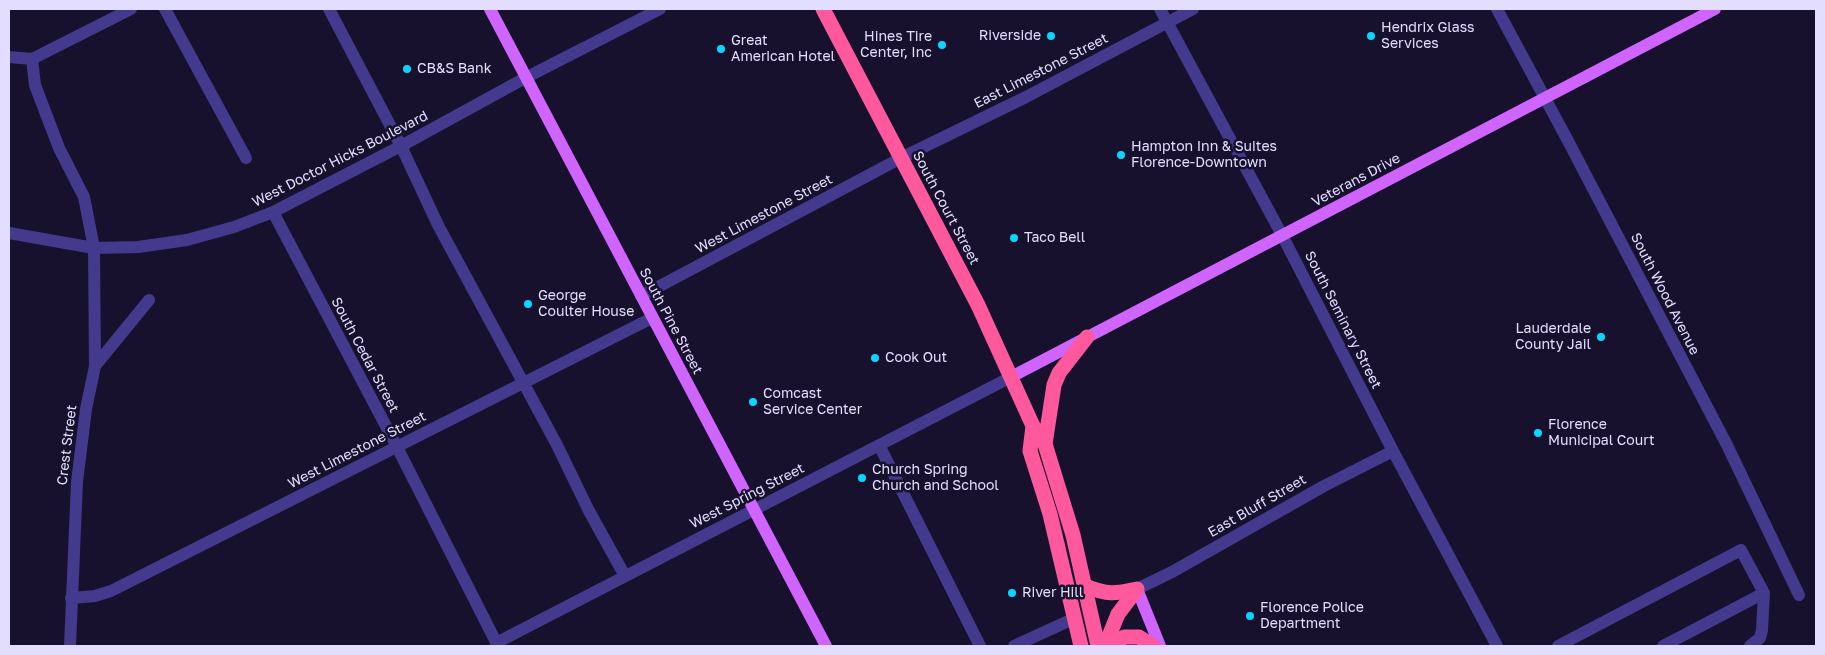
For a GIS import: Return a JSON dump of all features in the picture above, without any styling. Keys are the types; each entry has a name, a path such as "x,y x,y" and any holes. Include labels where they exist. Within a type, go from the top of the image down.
{"highway":[{"name":"South Court Street","path":"823,9 831,16 901,158 978,305 1033,426 1046,444"},
{"path":"1087,337 1059,373 1054,385 1046,444 1064,501 1086,586 1098,646"},
{"path":"1033,426 1030,451 1050,514 1081,646"},
{"path":"1086,586 1113,594 1137,589"},
{"path":"1105,646 1118,614 1137,589"},
{"path":"1113,646 1124,637 1139,637 1153,646"}],"main road":[{"name":"South Pine Street","path":"490,9 826,646"},
{"name":"Veterans Drive","path":"1011,377 1715,9"},
{"path":"1137,589 1160,646"}],"street":[{"path":"9,57 32,59 131,9"},
{"path":"165,9 246,158"},
{"path":"329,9 401,146 438,224 557,445 589,511 626,576"},
{"name":"South Seminary Street","path":"1160,9 1282,235 1393,451 1497,646"},
{"name":"East Limestone Street","path":"901,158 1026,97 1193,9"},
{"name":"South Wood Avenue","path":"1498,9 1722,437 1799,595"},
{"name":"West Doctor Hicks Boulevard","path":"9,233 94,248 138,247 187,240 234,227 273,212 401,146 526,77 654,10"},
{"name":"Crest Street","path":"32,59 35,85 59,148 84,197 94,248 95,366 86,409 77,482 70,646"},
{"name":"West Limestone Street","path":"641,296 901,158"},
{"name":"South Cedar Street","path":"273,212 397,447 497,644"},
{"path":"95,366 149,300"},
{"name":"West Limestone Street","path":"71,598 95,596 111,591 652,318"},
{"name":"West Spring Street","path":"497,644 1011,377"},
{"path":"879,445 980,646"},
{"name":"East Bluff Street","path":"1137,589 1172,572 1324,486 1393,451"},
{"path":"1558,646 1740,550 1764,593 1760,638 1750,646"},
{"path":"1663,646 1764,593"},
{"path":"1014,646 1075,618"}],"place":[{"name":"Riverside","path":"1051,36"},
{"name":"Hendrix Glass Services","path":"1371,36"},
{"name":"Hines Tire Center, Inc","path":"942,45"},
{"name":"Great American Hotel","path":"721,49"},
{"name":"CB&S Bank","path":"407,69"},
{"name":"Hampton Inn & Suites Florence-Downtown","path":"1121,155"},
{"name":"Taco Bell","path":"1014,238"},
{"name":"George Coulter House","path":"528,304"},
{"name":"Lauderdale County Jail","path":"1601,337"},
{"name":"Cook Out","path":"875,358"},
{"name":"Comcast Service Center","path":"753,402"},
{"name":"Florence Municipal Court","path":"1538,433"},
{"name":"Church Spring Church and School","path":"862,478"},
{"name":"River Hill","path":"1012,593"},
{"name":"Florence Police Department","path":"1250,616"}]}
